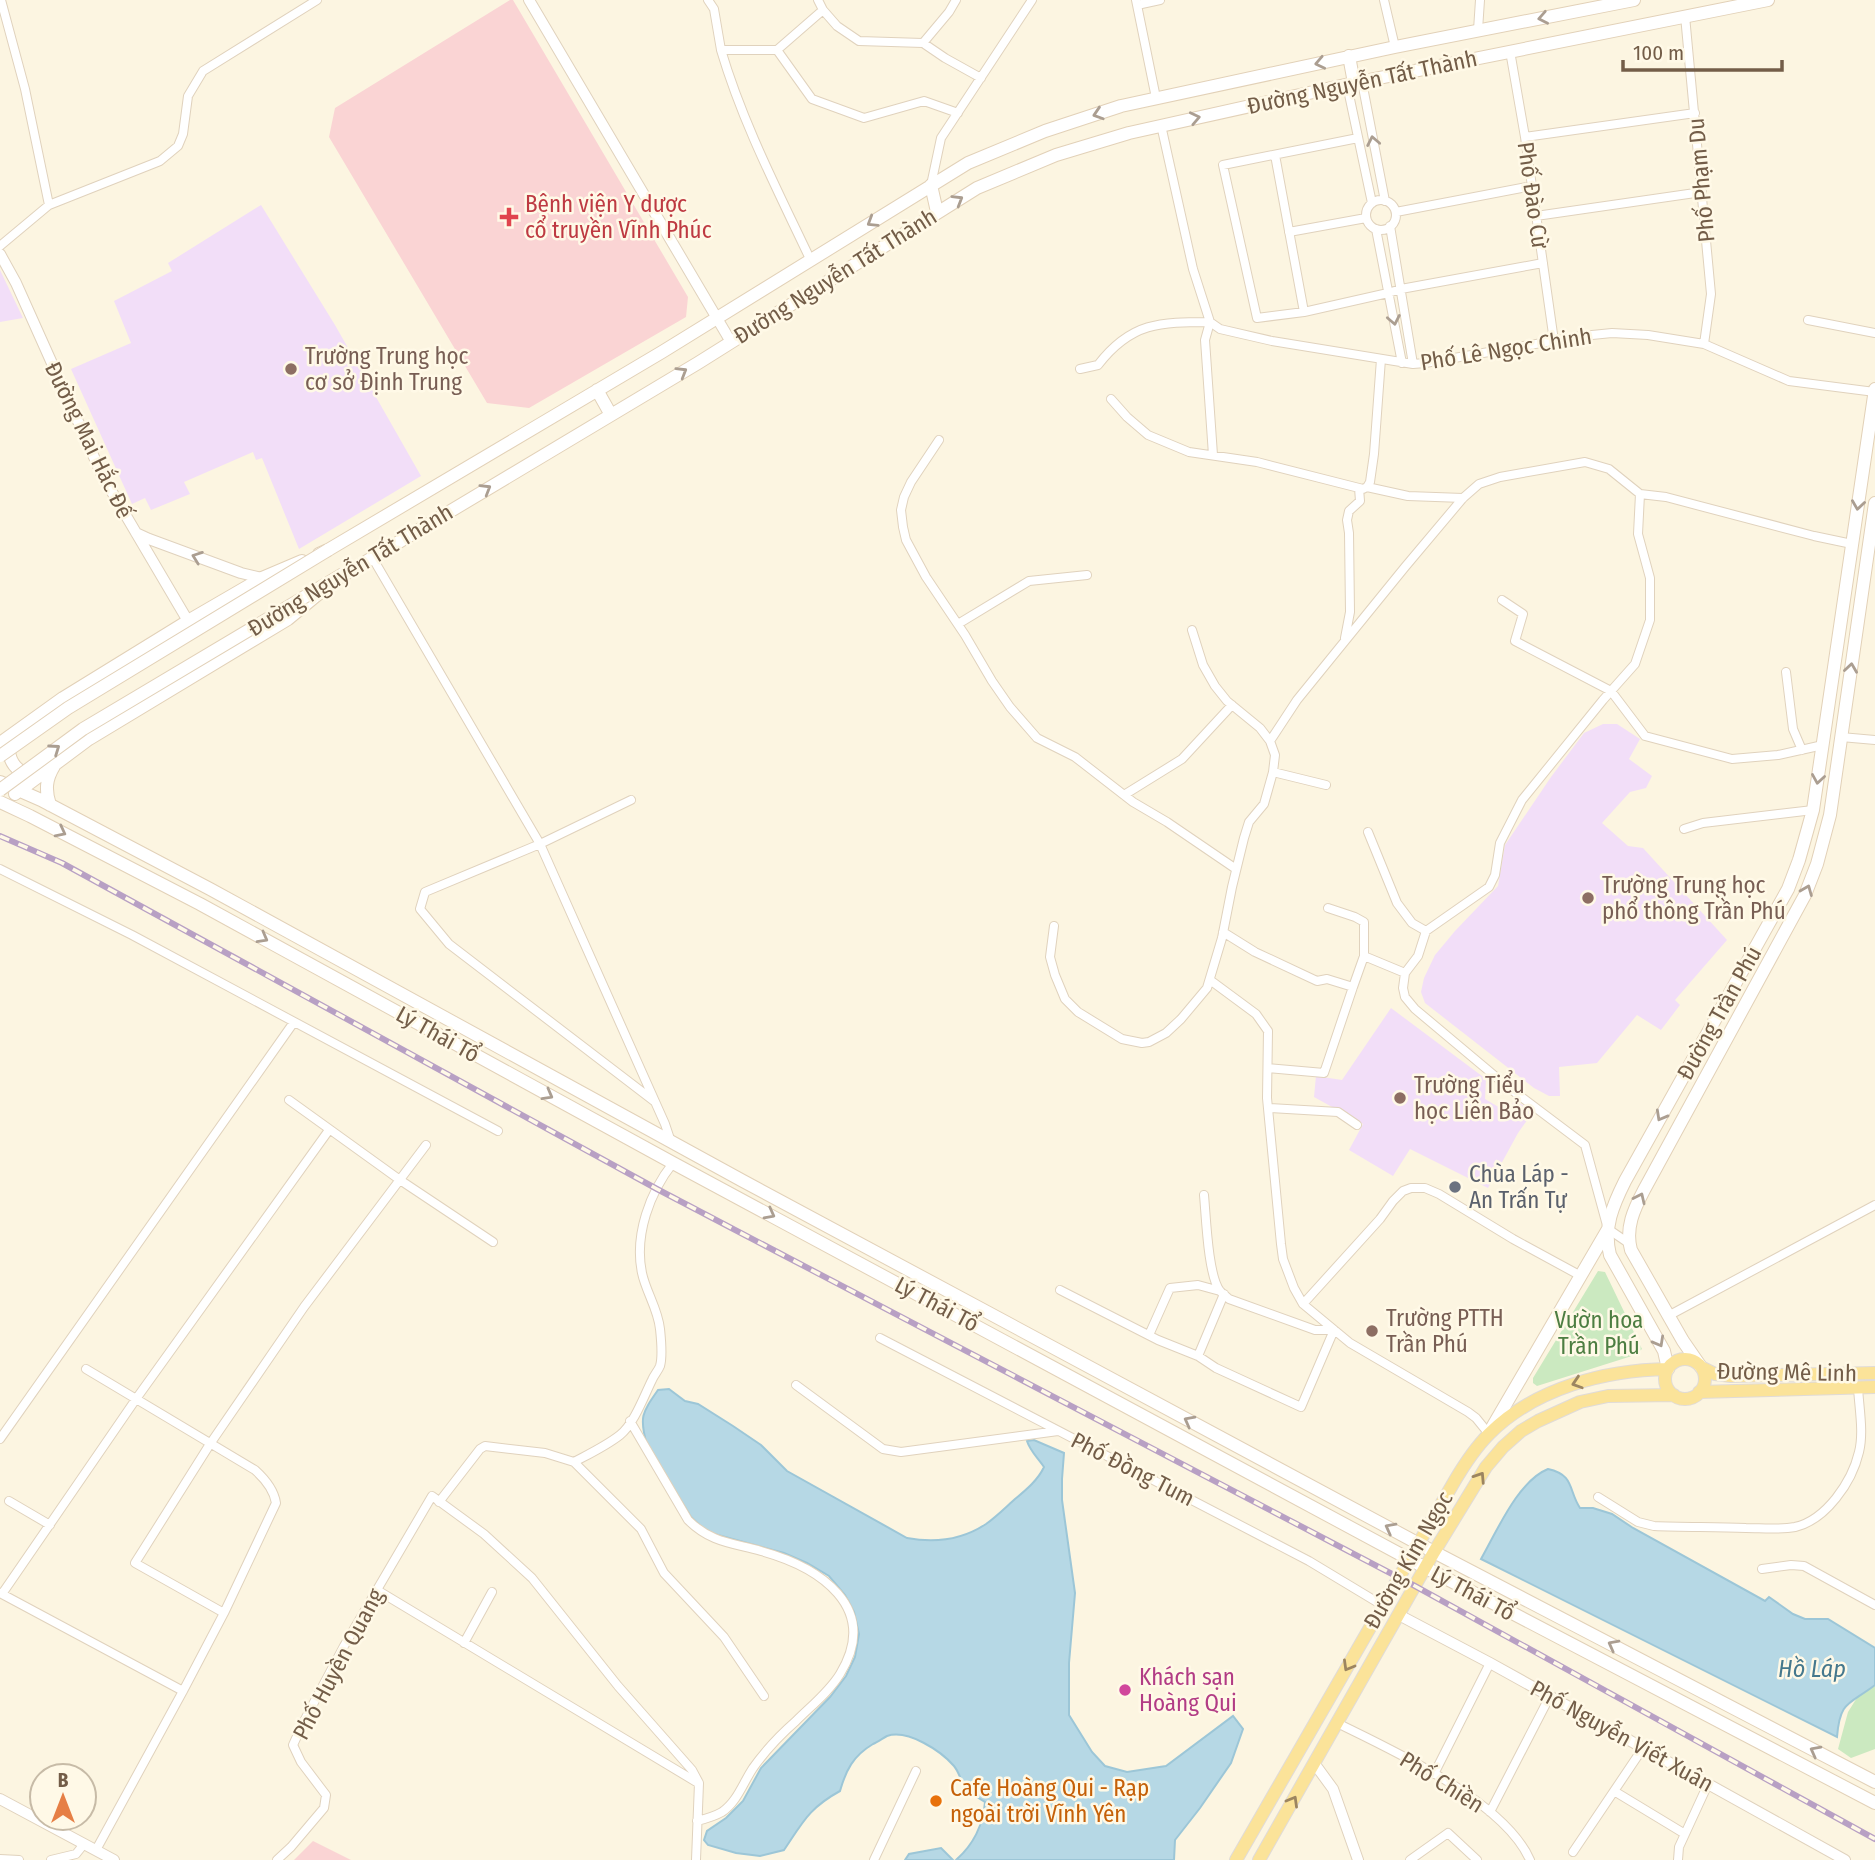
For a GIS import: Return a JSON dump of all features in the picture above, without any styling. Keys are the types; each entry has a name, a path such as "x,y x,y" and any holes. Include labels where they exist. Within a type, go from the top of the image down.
{"main road":[{"name":"Đường Nguyễn Tất Thành","path":"0,757 68,708 717,318 968,163 1045,131 1121,106 1600,3 1634,0"},
{"name":"Đường Nguyễn Tất Thành","path":"0,790 83,729 611,415 977,188 1056,155 1161,125 1354,83 1768,0"},
{"path":"1349,57 1354,83"},
{"path":"931,185 937,212"},
{"path":"597,390 611,415"},
{"name":"Đường Trần Phú","path":"1668,1369 1664,1351 1610,1255 1608,1228 1613,1208 1625,1181 1788,889 1799,860 1812,810 1823,745 1875,390"},
{"name":"Đường Trần Phú","path":"1630,1244 1630,1223 1644,1190 1805,895 1817,864 1830,815 1875,503"},
{"path":"1852,544 1869,546"},
{"path":"37,777 21,772 11,762 4,740 63,698 188,621 262,578 328,550"},
{"path":"2,803 89,739 288,619 343,574"},
{"path":"50,805 46,784 57,762"},
{"name":"Lý Thái Tổ","path":"0,782 50,805 210,889 671,1142 1434,1552 1875,1782"},
{"name":"Lý Thái Tổ","path":"2,803 200,904 673,1163 1425,1568 1875,1803"},
{"path":"519,1079 527,1063"},
{"path":"735,1196 743,1181"},
{"path":"1489,1434 1608,1228"},
{"path":"1630,1244 1682,1341 1701,1367 1704,1380 1699,1392 1687,1398 1674,1395 1670,1391 1666,1374 1675,1362 1684,1359 1701,1367"},
{"name":"Đường Mê Linh","path":"1701,1367 1715,1374 1731,1376 1875,1373"},
{"name":"Đường Kim Ngọc","path":"1236,1860 1418,1543 1470,1456 1489,1434 1528,1404 1573,1384 1626,1372 1668,1369"},
{"name":"Đường Mê Linh","path":"1699,1392 1875,1387"},
{"name":"Đường Kim Ngọc","path":"1259,1860 1434,1552 1486,1467 1503,1447 1521,1431 1552,1414 1593,1399 1608,1396 1674,1395"}],"street":[{"path":"1,0 25,89 49,205"},
{"path":"0,246 49,205 160,161 178,146 183,134 188,96 203,71 317,0"},
{"path":"529,0 731,342"},
{"path":"708,0 714,9 721,50 749,131 811,261"},
{"path":"818,0 837,26 859,41 923,43 981,78"},
{"path":"923,43 956,0"},
{"path":"931,185 941,138 1032,0"},
{"path":"1156,98 1137,3 1160,0"},
{"path":"1384,0 1395,47"},
{"path":"1478,30 1480,0"},
{"path":"721,50 776,50 823,10"},
{"name":"Phố Phạm Du","path":"1685,16 1711,294 1704,344"},
{"path":"776,50 812,99 864,118 924,101 957,113"},
{"name":"Phố Đào Cừ","path":"1510,51 1554,341"},
{"path":"1354,83 1358,138 1372,203"},
{"path":"1354,83 1385,201"},
{"path":"1525,137 1695,113"},
{"path":"1161,125 1193,269 1210,322 1205,340 1213,455"},
{"path":"1358,138 1223,165 1257,318 1304,312 1401,289 1543,263"},
{"path":"1275,155 1304,312"},
{"path":"1395,212 1532,186"},
{"path":"1536,216 1702,192"},
{"path":"1376,201 1385,201 1393,206 1395,218 1390,226 1382,230 1376,229 1366,218 1367,209 1376,201"},
{"path":"1289,232 1366,218"},
{"path":"1390,226 1413,364"},
{"path":"1376,229 1402,363"},
{"name":"Đường Mai Hắc Đế","path":"0,254 102,475 188,621"},
{"path":"1808,320 1875,333"},
{"path":"1080,369 1098,365 1120,341 1143,329 1170,322 1210,322"},
{"name":"Phố Lê Ngọc Chinh","path":"1210,322 1220,329 1272,341 1413,364 1612,333 1648,335 1704,344 1789,381 1875,390"},
{"path":"1344,641 1350,612 1347,520 1349,511 1360,501 1363,488 1370,482 1381,359"},
{"path":"1111,399 1148,435 1189,452 1257,462 1408,496 1463,498"},
{"path":"939,440 904,497 901,510 906,540 926,577 992,681 1037,738 1075,757 1124,795 1236,869"},
{"path":"1270,741 1297,700 1463,498 1479,485 1500,477 1585,462 1609,469 1640,495 1666,497 1852,544"},
{"path":"1630,1244 1608,1228 1585,1145 1508,1087 1415,1009 1405,997 1405,973 1418,956 1426,931 1489,887 1495,875 1500,843 1518,807 1635,664 1650,620 1650,578 1639,534 1640,495"},
{"path":"134,531 241,573 262,578"},
{"path":"1869,546 1875,559"},
{"path":"372,557 540,844 656,1101 671,1142"},
{"path":"958,624 1029,582 1087,575"},
{"path":"1502,600 1523,614 1515,641 1611,691 1645,736 1732,759 1778,755 1823,745"},
{"path":"1054,926 1050,957 1065,999 1079,1012 1122,1039 1142,1043 1166,1033 1207,988 1249,822 1264,804 1275,755 1270,741 1260,728 1232,705 1215,686 1203,665 1192,629"},
{"path":"1786,672 1793,729 1802,750"},
{"path":"1124,795 1182,759 1232,705"},
{"path":"1841,737 1875,740"},
{"path":"1273,772 1326,785"},
{"path":"631,800 540,844 425,892 420,909 449,944 656,1101"},
{"path":"1684,829 1703,823 1812,810"},
{"path":"1368,832 1397,903 1412,923 1426,931"},
{"path":"0,869 132,935 498,1131"},
{"path":"1268,1068 1324,1073 1364,956 1364,922 1328,908"},
{"path":"1223,932 1255,952 1317,981 1327,979 1353,987"},
{"path":"1364,956 1405,973"},
{"path":"1210,980 1256,1014 1268,1031 1268,1108 1283,1259 1303,1304 1350,1343 1468,1412 1489,1434"},
{"path":"0,1438 294,1023"},
{"path":"289,1100 400,1180 493,1242"},
{"path":"1268,1108 1338,1112 1357,1125"},
{"path":"183,1691 1,1593 329,1130"},
{"path":"224,1613 135,1563 210,1444 304,1307 426,1145"},
{"path":"673,1163 665,1172 644,1220 639,1251 642,1273 660,1327 660,1365 622,1434 574,1462 641,1528 664,1573 724,1637 764,1696"},
{"path":"1303,1304 1393,1201 1403,1191 1411,1188 1425,1188 1439,1194 1581,1276"},
{"path":"1198,1356 1222,1293 1211,1264 1204,1195"},
{"path":"1668,1316 1875,1205"},
{"path":"1149,1335 1170,1288 1198,1285 1315,1331 1334,1330"},
{"path":"1060,1290 1301,1407 1334,1330"},
{"name":"Phố Đồng Tum","path":"880,1338 1309,1561 1382,1605"},
{"path":"86,1368 255,1471 265,1479 276,1503 224,1613 96,1850"},
{"path":"796,1385 883,1449 901,1452 1059,1431"},
{"path":"1598,1497 1639,1522 1654,1526 1796,1527 1820,1513 1840,1494 1849,1480 1860,1452 1858,1388"},
{"path":"630,1421 688,1520 696,1528 721,1541 762,1551 816,1574 841,1597 853,1623 852,1649 838,1677 769,1748 731,1803 722,1811 697,1821"},
{"name":"Phố Huyền Quang","path":"277,1860 324,1808 326,1795 300,1762 293,1745 377,1590 436,1499 485,1446 545,1453 574,1462"},
{"path":"436,1499 484,1534 532,1578 618,1686 692,1770 699,1783 696,1860"},
{"path":"9,1501 50,1525"},
{"path":"1762,1569 1804,1566 1875,1605"},
{"path":"377,1590 699,1783"},
{"path":"464,1643 492,1592"},
{"name":"Phố Nguyễn Viết Xuân","path":"1399,1615 1845,1860"},
{"path":"1434,1774 1490,1663"},
{"path":"1490,1812 1550,1696"},
{"name":"Phố Chiền","path":"1337,1723 1415,1762 1477,1801 1510,1829 1530,1860"},
{"path":"1573,1852 1643,1748"},
{"path":"1314,1763 1333,1789 1359,1860"},
{"path":"874,1860 916,1771"},
{"path":"1669,1860 1678,1858 1679,1847 1708,1784"},
{"path":"1614,1791 1685,1834"},
{"path":"0,1799 114,1860"},
{"path":"1410,1860 1448,1833 1476,1860"},
{"path":"51,1860 76,1854 84,1844"},
{"path":"0,1859 19,1860"}],"shaded area":[{"name":"Bệnh viện Y dược cổ truyền Vĩnh Phúc","path":"513,0 688,297 686,317 529,408 487,403 329,137 335,108"},
{"name":"Trường Trung học cơ sở Định Trung","path":"261,205 335,325 421,476 299,549 262,458 256,460 253,452 184,482 190,494 151,510 145,498 132,504 71,369 131,343 114,301 172,271 168,263"},
{"path":"0,270 23,318 0,322"},
{"name":"Trường Trung học phổ thông Trần Phú","path":"1603,724 1617,724 1640,739 1629,759 1652,776 1646,788 1630,792 1602,823 1628,846 1643,848 1727,940 1675,1000 1680,1005 1661,1030 1637,1015 1597,1063 1559,1067 1560,1096 1549,1096 1534,1088 1425,1003 1421,992 1424,978 1435,955 1498,886 1505,845 1551,777 1584,733"},
{"name":"Trường Tiểu học Liên Bảo","path":"1391,1008 1486,1079 1485,1099 1507,1112 1515,1100 1533,1112 1518,1133 1488,1188 1410,1149 1393,1176 1349,1150 1363,1124 1314,1097 1316,1076 1342,1080"},
{"path":"313,1841 351,1860 294,1860"}],"green space":[{"name":"Vườn hoa Trần Phú","path":"1598,1271 1605,1272 1642,1349 1635,1355 1537,1386 1533,1383 1533,1378"},
{"path":"1875,1669 1875,1749 1851,1758 1838,1749 1848,1712"}],"water":[{"path":"669,1389 685,1401 698,1404 761,1445 787,1471 907,1538 938,1540 958,1537 986,1524 1031,1484 1044,1467 1027,1441 1034,1440 1064,1453 1062,1500 1075,1593 1069,1663 1069,1715 1092,1752 1105,1766 1127,1772 1166,1766 1233,1716 1243,1729 1231,1763 1175,1840 1174,1860 956,1860 976,1834 985,1802 968,1790 954,1766 941,1754 914,1738 895,1735 887,1736 860,1753 848,1770 840,1791 814,1810 784,1850 760,1856 708,1845 704,1840 707,1831 726,1818 743,1801 761,1768 830,1697 846,1676 855,1657 859,1634 854,1612 845,1595 829,1576 784,1553 707,1532 691,1517 647,1445 643,1428 645,1410 658,1390"},
{"name":"Hồ Láp","path":"1548,1469 1567,1479 1580,1508 1593,1508 1612,1514 1765,1601 1769,1597 1805,1619 1828,1619 1875,1648 1875,1685 1852,1700 1843,1710 1837,1737 1481,1559 1518,1495 1537,1475"},
{"path":"941,1848 953,1860 905,1860 909,1854"}],"railway":[{"path":"0,836 62,863 657,1189 1415,1586 1875,1839"}],"place":[{"name":"Bệnh viện Y dược cổ truyền Vĩnh Phúc","path":"509,217"},
{"name":"Trường Trung học cơ sở Định Trung","path":"291,369"},
{"name":"Trường Trung học phổ thông Trần Phú","path":"1588,898"},
{"name":"Trường Tiểu học Liên Bảo","path":"1400,1098"},
{"name":"Chùa Láp - An Trấn Tự","path":"1455,1187"},
{"name":"Trường PTTH Trần Phú","path":"1372,1331"},
{"name":"Khách sạn Hoàng Qui","path":"1125,1690"},
{"name":"Cafe Hoàng Qui - Rạp ngoài trời Vĩnh Yên","path":"936,1801"}]}
